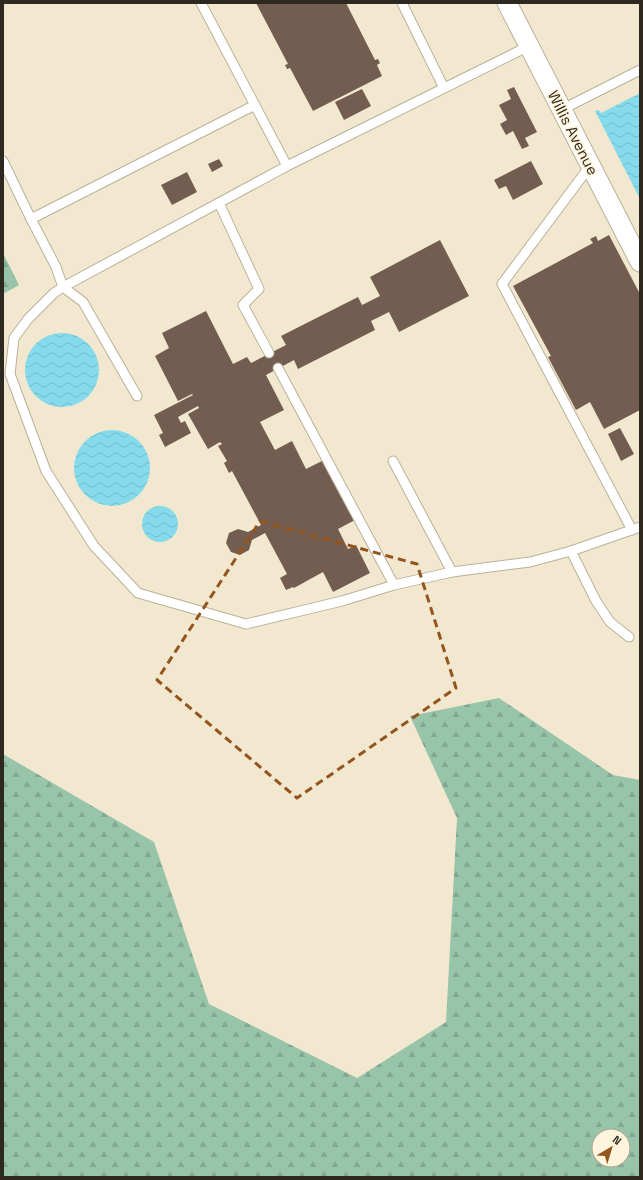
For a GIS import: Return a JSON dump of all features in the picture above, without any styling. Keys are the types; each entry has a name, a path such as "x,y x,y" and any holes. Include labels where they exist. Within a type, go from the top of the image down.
{"street":[{"name":"Willis Avenue","path":"507,3 640,262"}],"lane":[{"path":"201,3 287,166"},
{"path":"402,3 444,88"},
{"path":"529,46 287,166 63,287 54,293 28,319 14,338 10,374 46,471 94,546 138,593 246,624 342,601 394,585 452,572 530,562 571,551 636,528 502,284 590,166"},
{"path":"561,110 640,70"},
{"path":"30,219 255,105"},
{"path":"3,161 30,219 56,267 63,287 83,302 138,396"},
{"path":"219,203 259,288 243,305 269,353"},
{"path":"278,368 394,585"},
{"path":"393,461 452,572"},
{"path":"571,551 596,601 610,622 629,637"}],"highlighted area":[{"path":"260,521 417,564 456,688 297,798 157,680"}],"green space":[{"path":"3,253 19,285 3,294"},
{"path":"499,698 613,775 640,780 640,1177 3,1177 3,754 154,842 209,1004 357,1078 446,1022 457,818 410,716"}],"water":[{"path":"640,93 640,199 595,111 599,110 601,113"},
{"path":"62,333 83,339 93,349 99,370 93,391 83,401 62,407 41,401 31,391 25,370 31,349 41,339"},
{"path":"112,430 126,433 139,441 147,454 150,468 147,482 139,495 126,503 112,506 98,503 85,495 77,482 74,468 77,454 85,441 98,433"},
{"path":"164,506 173,511 177,517 177,531 173,537 164,542 156,542 147,537 143,531 142,520 147,511 153,507"}],"building":[{"path":"256,3 346,3 375,60 378,59 380,63 377,65 382,76 313,111 290,68 287,69 285,65 288,64"},
{"path":"514,87 537,132 525,138 529,146 522,149 513,131 506,135 500,124 507,120 499,105 511,99 507,90"},
{"path":"362,89 371,106 344,120 335,102"},
{"path":"219,159 223,166 212,172 208,164"},
{"path":"531,161 543,184 513,200 506,186 499,189 494,180"},
{"path":"187,172 197,192 172,205 161,185"},
{"path":"609,235 640,294 640,410 604,429 590,402 576,410 548,357 551,356 513,286 593,243 590,239 596,236 598,241"},
{"path":"440,240 469,296 399,332 389,312 371,321 375,330 298,369 294,360 266,375 284,410 260,422 275,450 292,441 306,469 324,460 355,520 338,529 348,549 356,545 370,573 333,592 323,572 294,588 293,587 286,590 280,578 287,574 265,533 252,540 249,550 240,555 231,552 226,543 229,533 238,529 248,532 261,525 232,471 229,473 224,463 227,461 218,446 222,444 220,442 208,449 188,414 199,408 198,406 178,417 181,423 185,421 191,433 165,447 159,435 163,433 154,415 193,395 192,394 178,401 155,356 169,348 162,333 206,311 233,364 247,357 251,363 286,345 281,336 358,297 362,305 380,296 370,277"},
{"path":"620,428 634,454 621,461 608,434"}]}
